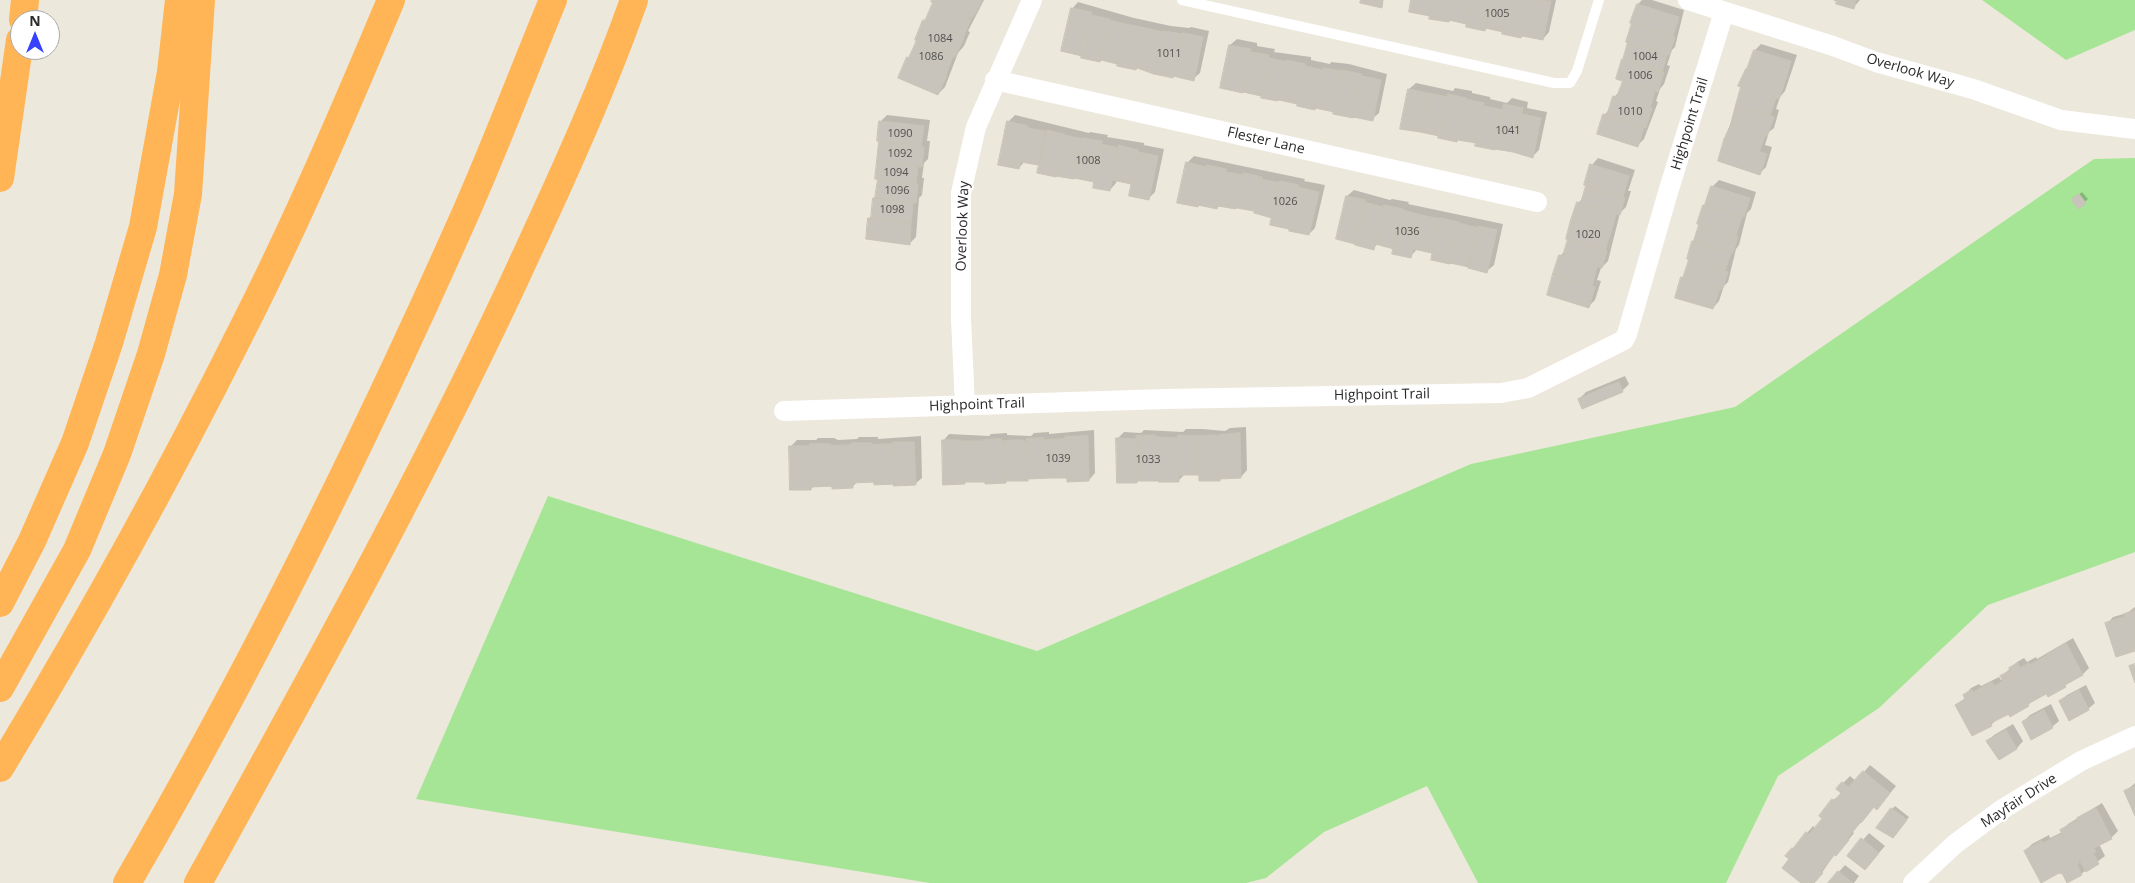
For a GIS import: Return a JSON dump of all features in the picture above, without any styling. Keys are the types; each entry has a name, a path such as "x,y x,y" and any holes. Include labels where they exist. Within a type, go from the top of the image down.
{"highway":[{"path":"0,603 32,541 75,443 114,325 143,227 171,72 179,0"},
{"path":"0,688 77,550 118,454 151,354 173,275 188,194 200,0"},
{"path":"0,768 92,610 162,483 242,331 324,158 391,0"},
{"path":"127,883 232,697 303,560 375,411 464,217 553,0"},
{"path":"198,883 400,512 485,346 561,180 634,0"},
{"path":"0,178 17,60"}],"street":[{"name":"Overlook Way","path":"965,406 961,319 961,192 976,127 995,80 1032,0"},
{"name":"Overlook Way","path":"1688,0 1833,46 1876,62 1973,89 2061,120 2135,129"},
{"name":"Highpoint Trail","path":"784,411 1165,399 1509,392 1528,388 1624,340 1724,12"},
{"name":"Flester Lane","path":"995,80 1537,202"},
{"name":"Mayfair Drive","path":"1913,883 1955,844 2001,810 2081,761 2135,736"}],"lane":[{"path":"1182,0 1545,81 1570,83 1577,71 1599,0"}],"green space":[{"path":"1982,0 2135,0 2135,30 2066,60"},
{"path":"2135,158 2135,552 1988,605 1879,708 1778,776 1726,883 1478,883 1427,786 1324,832 1266,878 1246,883 930,883 416,799 548,496 1037,651 1471,464 1735,407 2094,159"}],"building":[{"path":"932,0 982,0 971,19 931,2"},
{"path":"1361,0 1383,0 1382,8 1360,3"},
{"path":"1411,0 1433,0 1430,16 1409,12"},
{"path":"1433,0 1453,0 1449,22 1429,19"},
{"path":"1453,0 1471,0 1466,24 1449,20"},
{"path":"1471,0 1491,0 1485,31 1466,27"},
{"path":"1491,0 1509,0 1503,32 1485,28"},
{"path":"1509,0 1529,0 1521,38 1502,34"},
{"path":"1529,0 1551,1 1543,40 1522,36"},
{"path":"1837,0 1856,0 1854,9 1836,4"},
{"path":"933,3 971,19 963,38 925,21"},
{"path":"1637,4 1679,17 1673,36 1630,23"},
{"path":"1071,8 1092,12 1082,56 1061,51"},
{"path":"1091,15 1110,19 1100,62 1081,58"},
{"path":"923,20 964,38 955,57 915,40"},
{"path":"1109,20 1126,24 1117,64 1101,60"},
{"path":"1632,23 1675,37 1669,55 1626,42"},
{"path":"1126,24 1145,28 1136,70 1117,66"},
{"path":"1145,28 1164,32 1154,74 1137,68"},
{"path":"1164,31 1183,34 1173,78 1154,74"},
{"path":"1183,33 1203,37 1194,81 1173,76"},
{"path":"917,40 953,56 946,75 909,58"},
{"path":"1628,42 1667,54 1662,72 1623,60"},
{"path":"1229,45 1251,49 1243,93 1220,88"},
{"path":"1754,50 1791,61 1785,82 1747,69"},
{"path":"1251,52 1269,55 1261,96 1243,92"},
{"path":"907,57 947,75 938,95 898,78"},
{"path":"1269,58 1287,62 1278,101 1261,98"},
{"path":"1622,59 1664,72 1658,92 1616,79"},
{"path":"1287,60 1305,64 1297,104 1279,100"},
{"path":"1305,66 1323,70 1315,110 1297,106"},
{"path":"1324,68 1342,71 1334,112 1315,108"},
{"path":"1746,69 1785,82 1779,99 1738,86"},
{"path":"1342,70 1362,74 1353,118 1333,114"},
{"path":"1362,76 1381,80 1373,121 1353,117"},
{"path":"1623,81 1655,91 1650,108 1617,97"},
{"path":"1741,87 1776,98 1770,115 1736,105"},
{"path":"1408,89 1428,93 1420,132 1400,129"},
{"path":"1428,93 1447,97 1439,136 1420,132"},
{"path":"1448,94 1466,98 1457,142 1438,138"},
{"path":"1613,96 1652,108 1646,128 1607,116"},
{"path":"1466,99 1484,103 1476,143 1458,140"},
{"path":"1504,104 1523,108 1513,152 1495,149"},
{"path":"1736,105 1774,117 1767,136 1731,125"},
{"path":"1484,106 1503,110 1495,150 1475,146"},
{"path":"1521,114 1541,118 1533,158 1513,152"},
{"path":"1603,114 1644,127 1638,147 1597,134"},
{"path":"879,121 924,126 921,147 877,141"},
{"path":"1007,121 1028,126 1019,169 998,165"},
{"path":"1731,125 1765,136 1759,152 1724,140"},
{"path":"1028,128 1045,131 1038,165 1021,162"},
{"path":"1047,130 1064,134 1056,177 1037,173"},
{"path":"1064,135 1082,139 1074,179 1056,176"},
{"path":"1082,138 1102,141 1094,182 1074,178"},
{"path":"1724,140 1767,154 1760,175 1718,161"},
{"path":"879,142 924,147 922,167 877,161"},
{"path":"1101,144 1119,148 1110,191 1093,188"},
{"path":"1119,145 1138,150 1131,184 1112,180"},
{"path":"1138,152 1158,156 1149,200 1129,196"},
{"path":"877,161 918,166 916,184 875,179"},
{"path":"1186,162 1206,167 1198,207 1177,203"},
{"path":"1590,164 1629,176 1623,197 1584,185"},
{"path":"1207,165 1226,169 1217,209 1198,205"},
{"path":"1226,172 1244,175 1236,209 1218,206"},
{"path":"1244,173 1262,177 1254,211 1237,208"},
{"path":"878,179 918,184 916,203 875,198"},
{"path":"1261,179 1280,183 1272,218 1254,213"},
{"path":"1280,181 1299,185 1289,229 1270,225"},
{"path":"1586,186 1625,198 1620,215 1581,203"},
{"path":"1711,186 1750,198 1744,217 1705,205"},
{"path":"1298,187 1319,192 1309,235 1289,231"},
{"path":"2079,194 2086,203 2079,209 2071,200"},
{"path":"1346,196 1365,200 1355,244 1336,239"},
{"path":"873,198 913,203 911,223 871,218"},
{"path":"1364,202 1383,207 1374,250 1355,245"},
{"path":"1577,202 1616,214 1611,232 1571,220"},
{"path":"1384,205 1403,209 1394,249 1375,244"},
{"path":"1703,205 1742,216 1736,236 1697,224"},
{"path":"1402,210 1421,215 1411,258 1392,254"},
{"path":"1421,215 1440,219 1432,253 1413,249"},
{"path":"868,218 911,223 910,245 866,239"},
{"path":"1440,218 1459,222 1450,264 1431,260"},
{"path":"1571,220 1611,232 1605,251 1566,239"},
{"path":"1459,223 1478,228 1469,267 1450,263"},
{"path":"1699,225 1738,237 1733,253 1694,241"},
{"path":"1478,226 1497,230 1487,273 1468,268"},
{"path":"1568,239 1607,251 1602,268 1563,256"},
{"path":"1692,241 1731,253 1725,271 1687,259"},
{"path":"1559,255 1597,267 1592,286 1553,274"},
{"path":"1689,260 1728,272 1722,290 1683,278"},
{"path":"1553,274 1595,287 1589,308 1547,295"},
{"path":"1681,277 1720,289 1713,309 1675,298"},
{"path":"1619,382 1623,392 1582,409 1578,399"},
{"path":"1240,433 1241,478 1220,479 1219,435"},
{"path":"1155,435 1158,437 1159,481 1137,481 1136,436"},
{"path":"1178,435 1198,436 1199,475 1179,475"},
{"path":"1216,435 1219,437 1220,481 1199,481 1198,436"},
{"path":"1088,436 1089,481 1067,482 1065,437"},
{"path":"1158,437 1178,438 1179,482 1159,482"},
{"path":"1043,438 1043,440 1048,440 1050,478 1028,479 1026,439"},
{"path":"1116,438 1137,439 1137,483 1117,483"},
{"path":"1001,439 1001,441 1005,441 1006,483 985,484 983,440"},
{"path":"1066,439 1067,478 1050,478 1048,440"},
{"path":"942,440 964,441 965,484 943,485"},
{"path":"1022,440 1026,442 1028,481 1006,481 1005,441"},
{"path":"964,441 983,442 985,482 965,482"},
{"path":"893,442 914,442 916,485 894,486"},
{"path":"852,443 872,443 874,482 853,483"},
{"path":"810,444 831,444 832,486 811,487"},
{"path":"893,444 894,484 874,485 872,445"},
{"path":"852,445 853,488 832,489 831,446"},
{"path":"789,446 810,446 811,490 790,490"},
{"path":"2135,611 2135,645 2124,614"},
{"path":"2125,617 2135,645 2135,651 2116,657 2105,623"},
{"path":"2066,643 2083,675 2065,685 2047,654"},
{"path":"2048,655 2066,687 2048,697 2030,665"},
{"path":"2018,663 2020,668 2029,663 2046,694 2028,704 2009,668"},
{"path":"2135,664 2135,683 2129,666"},
{"path":"2010,671 2029,706 2010,717 1994,686 2003,681 2000,676"},
{"path":"1992,682 2009,714 1991,723 1974,692"},
{"path":"1972,690 1992,726 1972,736 1955,705 1965,699 1963,695"},
{"path":"2079,690 2089,710 2069,721 2059,701"},
{"path":"2044,710 2053,728 2031,740 2022,722"},
{"path":"2006,730 2017,749 1999,760 1986,741"},
{"path":"1863,771 1890,793 1877,810 1849,787"},
{"path":"1842,782 1874,807 1861,823 1834,801 1841,793 1836,789"},
{"path":"2135,786 2135,816 2124,791"},
{"path":"1832,799 1860,822 1847,839 1819,816"},
{"path":"1891,808 1907,820 1893,838 1876,828"},
{"path":"2096,808 2112,839 2094,848 2077,818"},
{"path":"1822,819 1849,840 1836,856 1809,835"},
{"path":"2078,820 2096,852 2093,853 2099,864 2086,872 2080,861 2077,861 2060,830"},
{"path":"1806,832 1834,855 1821,871 1793,849"},
{"path":"2061,834 2079,864 2077,865 2082,875 2067,883 2062,873 2060,874 2044,843"},
{"path":"1861,838 1879,853 1865,870 1847,856"},
{"path":"2042,841 2059,873 2041,883 2024,851"},
{"path":"1792,848 1823,873 1814,883 1801,883 1782,868 1789,859 1785,856"},
{"path":"1838,871 1853,883 1828,883"}]}
